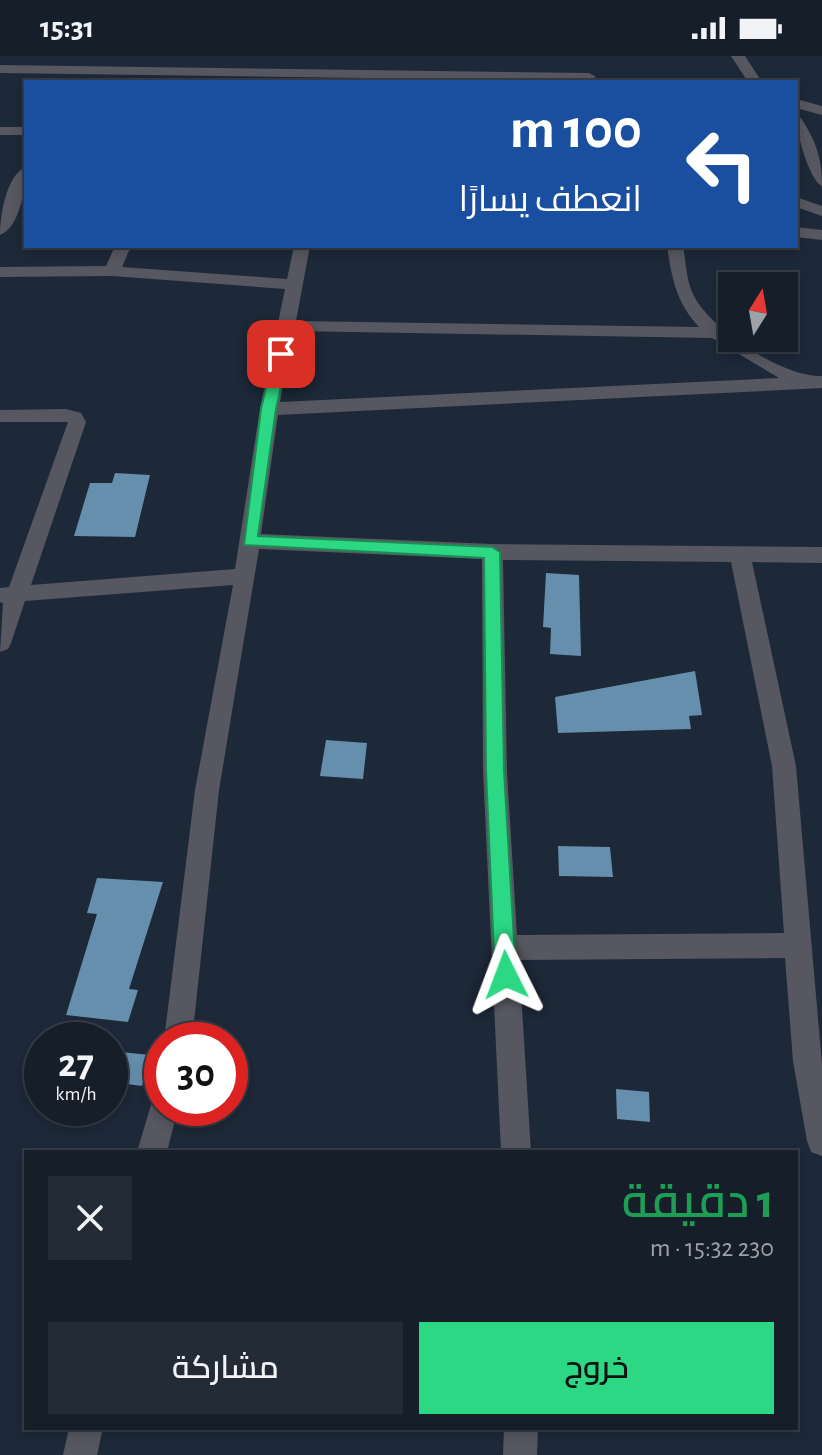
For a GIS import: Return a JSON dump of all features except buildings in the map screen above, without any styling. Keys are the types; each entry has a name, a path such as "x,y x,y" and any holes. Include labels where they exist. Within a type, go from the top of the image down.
{"street":[{"path":"68,76 77,56"},
{"path":"346,78 355,56"},
{"path":"567,56 591,80"},
{"path":"738,56 754,80"},
{"path":"0,69 68,76 591,80"},
{"path":"798,104 822,111"},
{"path":"798,123 822,125"},
{"path":"798,125 822,181"},
{"path":"0,131 24,131"},
{"path":"0,230 24,176"},
{"path":"798,203 822,211"},
{"path":"798,232 822,235"},
{"path":"112,271 122,248"},
{"path":"180,1022 207,790 245,576 269,409 302,248"},
{"path":"675,248 684,296 700,317 718,333"},
{"path":"0,272 112,271 295,285"},
{"path":"287,326 718,333"},
{"path":"750,352 801,383"},
{"path":"269,409 822,382"},
{"path":"0,416 66,415 74,417 77,422 8,595 0,643"},
{"path":"250,541 492,552 822,555"},
{"path":"492,552 495,771 516,1150"},
{"path":"740,555 784,766 807,1061 822,1141"},
{"path":"8,595 245,576"},
{"path":"504,948 798,945"},
{"path":"152,1150 158,1126"},
{"path":"80,1455 86,1430"},
{"path":"520,1455 521,1430"}],"route":[{"path":"281,354 269,409 250,541 492,552 495,771 506,975"}]}
